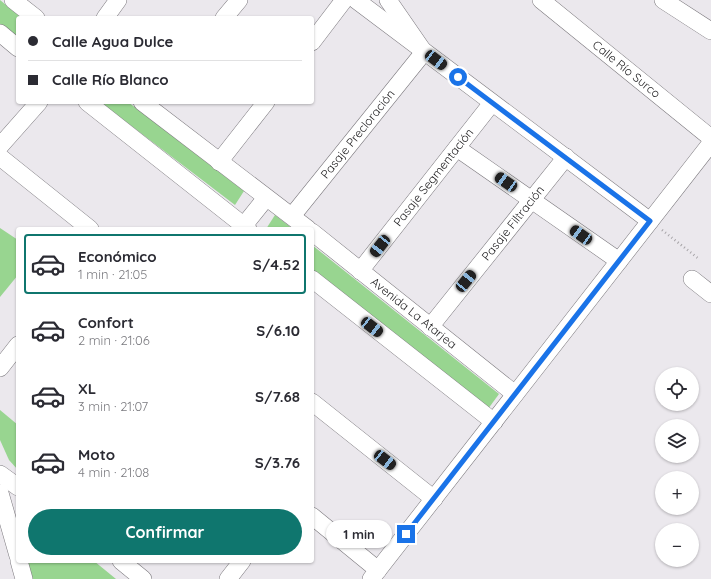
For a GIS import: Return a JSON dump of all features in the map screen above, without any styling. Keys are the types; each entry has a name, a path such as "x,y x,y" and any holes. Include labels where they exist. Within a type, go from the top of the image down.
{"street":[{"path":"13,0 33,16"},
{"path":"106,16 118,0"},
{"path":"226,16 239,0"},
{"path":"314,39 344,0"},
{"path":"356,0 650,221"},
{"path":"388,0 424,52"},
{"name":"Calle Río Surco","path":"541,0 711,138"},
{"path":"663,0 711,31"},
{"path":"0,33 16,46"},
{"name":"Pasaje Precloración","path":"292,216 424,52"},
{"name":"Pasaje Segmentación","path":"360,271 492,103"},
{"path":"0,146 37,104"},
{"path":"89,104 243,227"},
{"path":"220,162 264,104"},
{"path":"151,105 220,162 306,227"},
{"path":"314,518 374,574 711,143"},
{"path":"457,148 619,261"},
{"path":"0,157 88,227"},
{"name":"Pasaje Filtración","path":"430,327 566,157"},
{"path":"245,227 266,198"},
{"name":"Avenida La Atarjea","path":"314,234 515,394"},
{"path":"692,279 711,294"},
{"path":"314,281 494,422"},
{"path":"0,368 16,348"},
{"path":"314,404 434,498"},
{"path":"0,474 16,486"},
{"path":"0,493 16,549"},
{"path":"20,563 24,579"},
{"path":"123,563 143,579"},
{"path":"228,579 240,563"}],"path":[{"path":"650,221 699,259"}],"green space":[{"path":"0,0 20,16 16,16 16,36 0,24"},
{"path":"103,104 131,104 244,191 235,205"},
{"path":"275,215 290,227 267,227"},
{"path":"0,228 16,239 16,277 0,297"},
{"path":"314,247 499,394 488,409 314,272"},
{"path":"0,410 16,423 16,468 9,460 0,440"},
{"path":"28,563 96,563 116,579 32,579"}],"route":[{"path":"406,534 650,221 458,77"}]}
